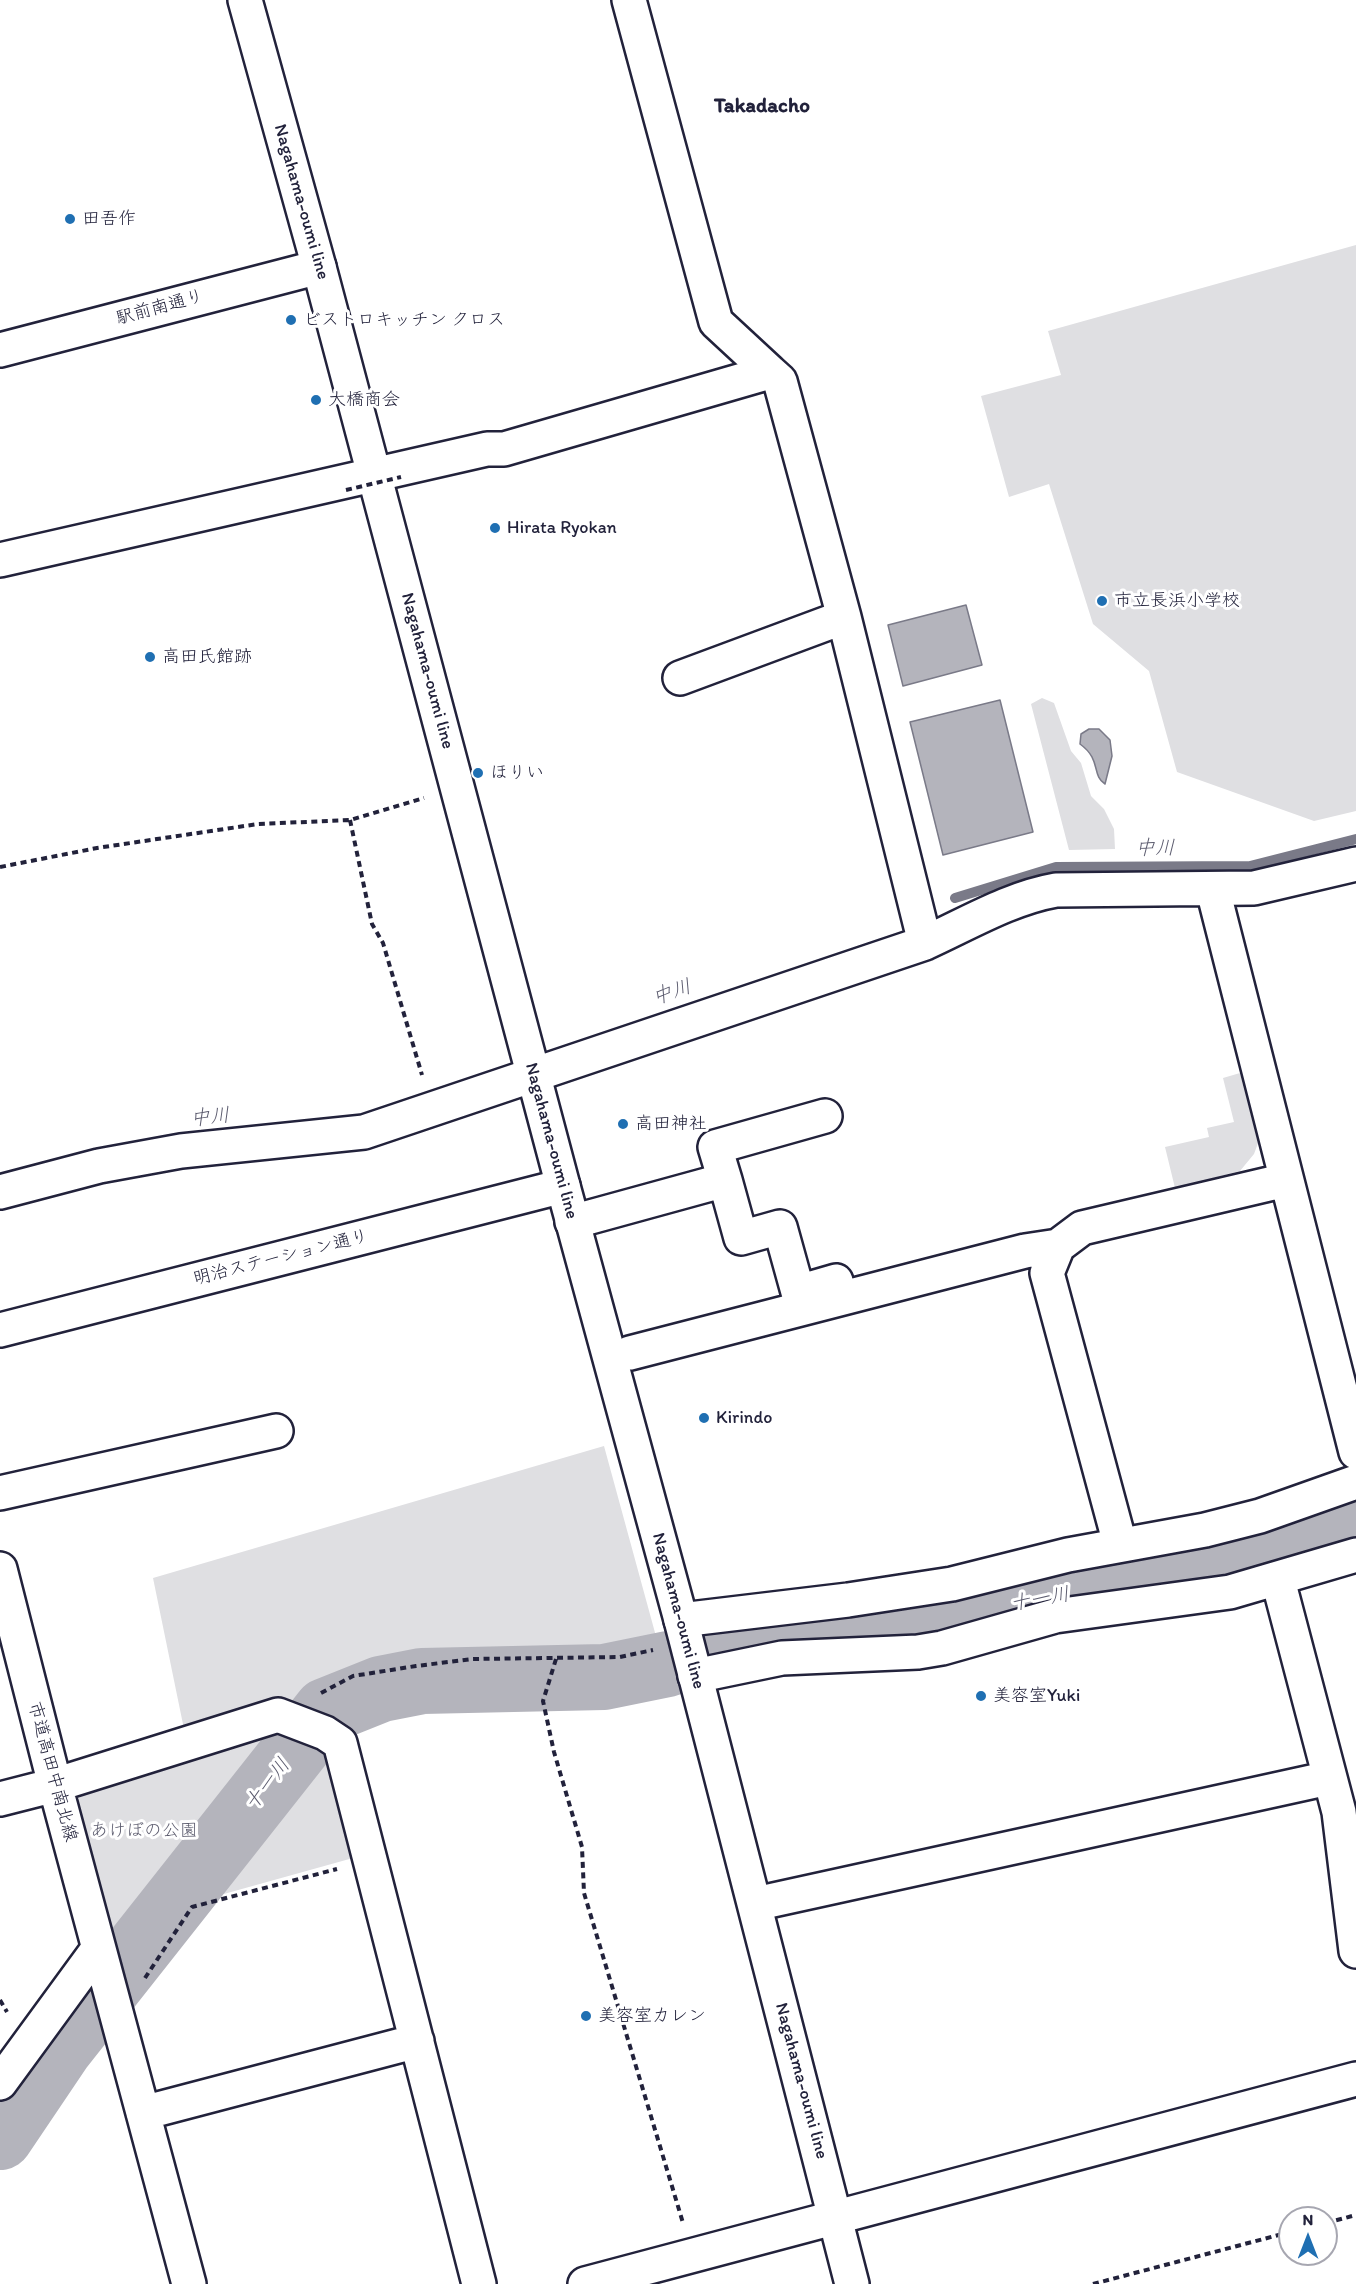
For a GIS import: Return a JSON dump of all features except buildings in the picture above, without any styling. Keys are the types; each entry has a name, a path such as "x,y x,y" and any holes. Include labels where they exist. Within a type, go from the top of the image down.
{"street":[{"name":"Nagahama-oumi line","path":"245,0 320,267 388,476 562,1186 681,1620 852,2284"},
{"path":"629,0 716,322 780,381 844,617 926,943"},
{"name":"駅前南通り","path":"0,350 320,267"},
{"path":"0,560 388,476 487,449 504,449 770,372"},
{"path":"680,678 844,617"},
{"path":"0,1192 99,1166 181,1150 364,1132 926,943 1006,906 1041,893 1056,890 1254,888 1356,864"},
{"path":"1213,890 1356,1452"},
{"path":"825,1116 715,1147 741,1238 780,1227 798,1292 874,1271"},
{"path":"572,1222 725,1180"},
{"path":"630,1353 1025,1251 1058,1246 1082,1228 1286,1180"},
{"name":"明治ステーション通り","path":"0,1330 562,1186"},
{"path":"1058,1246 1047,1273 1120,1544"},
{"path":"0,1493 276,1431"},
{"path":"681,1620 848,1600 952,1584 1120,1544 1205,1530 1260,1516 1356,1482"},
{"path":"695,1677 782,1658 918,1652 942,1648 1055,1616 1230,1592 1278,1580 1356,1555"},
{"name":"市道高田中南北線","path":"0,1569 116,2014"},
{"path":"1278,1580 1329,1778 1347,1810 1356,1951"},
{"path":"0,1799 285,1718 326,1732 340,1743 478,2284"},
{"path":"755,1904 1329,1778"},
{"path":"0,2083 102,1961"},
{"path":"116,2014 189,2284"},
{"path":"143,2114 417,2041"},
{"path":"585,2284 1356,2079"}],"path":[{"path":"346,490 388,476"},
{"path":"0,867 97,848 258,824 350,820 427,798"},
{"path":"350,820 372,924 383,943 432,1110"},
{"path":"285,1718 353,1677 473,1659 555,1662 620,1657 657,1649"},
{"path":"555,1662 543,1701 554,1752 582,1847 584,1893 693,2255"},
{"path":"116,2014 192,1907 370,1860"},
{"path":"1338,2220 1356,2215"},
{"path":"1093,2284 1278,2235"}],"green space":[{"path":"1356,245 1356,811 1314,821 1177,772 1149,671 1093,624 1049,484 1009,497 981,396 1061,375 1048,331"},
{"path":"1042,698 1054,703 1071,751 1081,763 1091,796 1104,809 1114,829 1115,849 1069,850 1031,704"},
{"path":"1240,1073 1258,1143 1254,1154 1240,1171 1175,1188 1165,1147 1209,1137 1207,1128 1234,1122 1223,1078"},
{"path":"604,1446 657,1640 619,1651 463,1653 348,1672 285,1706 185,1734 153,1578"},
{"name":"あけぼの公園","path":"283,1734 289,1737 117,1957 78,1800 87,1786"},
{"name":"あけぼの公園","path":"311,1744 328,1753 353,1858 188,1904"}],"shaded area":[{"path":"966,605 982,665 903,686 888,625"},
{"path":"1000,700 1033,832 943,855 910,722"},
{"path":"1089,729 1099,729 1110,740 1112,756 1105,784 1098,776 1091,756 1080,744 1081,734"}],"waterway":[{"name":"中川","path":"955,898 1056,867 1250,866 1356,839"},
{"name":"十一川","path":"718,1655 780,1642 927,1626 1004,1606 1230,1567 1356,1524"},
{"name":"十一川","path":"0,2137 60,2048 326,1711 381,1689 422,1681 604,1677 668,1664"}],"place":[{"name":"田吾作","path":"70,219"},
{"name":"ビストロキッチン クロス","path":"291,320"},
{"name":"大橋商会","path":"316,400"},
{"name":"Hirata Ryokan","path":"495,528"},
{"name":"市立長浜小学校","path":"1102,601"},
{"name":"高田氏館跡","path":"150,657"},
{"name":"ほりい","path":"478,773"},
{"name":"高田神社","path":"623,1124"},
{"name":"Kirindo","path":"704,1418"},
{"name":"美容室Yuki","path":"981,1696"},
{"name":"美容室カレン","path":"586,2016"}],"district":[{"name":"Takadacho","path":"762,107"}]}
